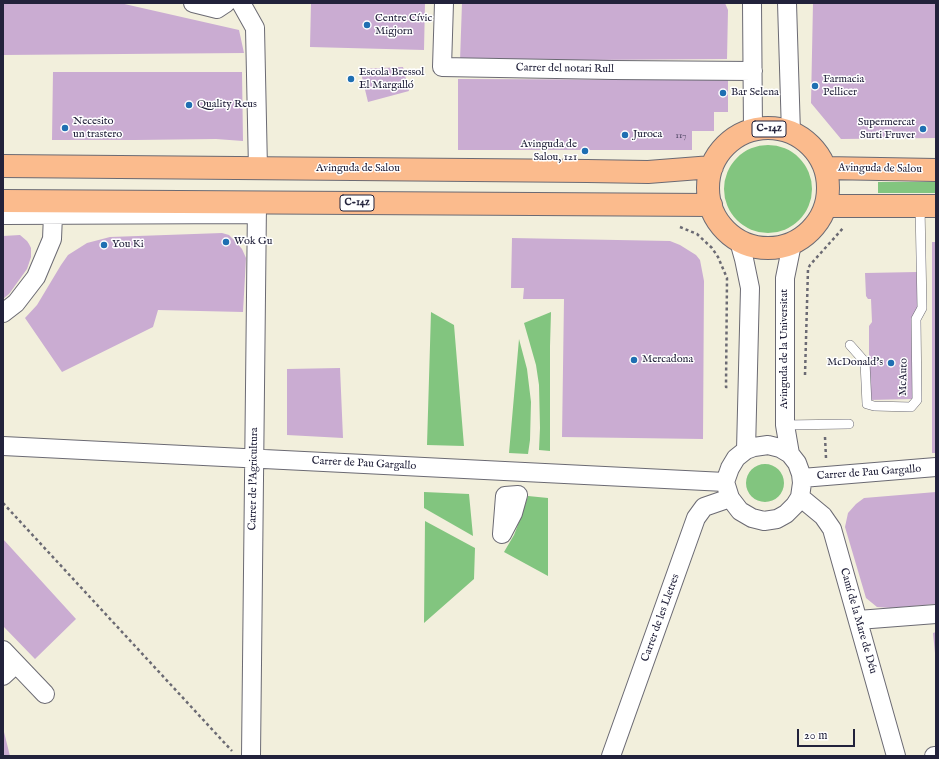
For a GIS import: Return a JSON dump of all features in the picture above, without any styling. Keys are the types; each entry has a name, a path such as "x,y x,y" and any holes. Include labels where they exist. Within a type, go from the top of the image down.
{"main road":[{"name":"C-14z","path":"776,129 791,133 808,143 821,159 825,168 828,191 826,206 821,218 815,226 792,244 770,249 754,247 739,241 729,234 715,216 709,193 709,180 712,167 726,147 738,137 753,130 776,129"},
{"name":"Avinguda de Salou","path":"3,166 648,172 712,167"},
{"name":"Avinguda de Salou","path":"825,168 936,170"},
{"name":"C-14z","path":"3,201 257,208 711,205"},
{"path":"826,206 928,206"}],"street":[{"path":"193,3 217,9 226,3"},
{"path":"241,3 255,28 258,169"},
{"name":"Carrer del notari Rull","path":"444,3 442,67 753,71"},
{"path":"752,3 753,130"},
{"path":"787,3 791,133"},
{"path":"3,215 53,215 257,208"},
{"name":"Carrer de l'Agricultura","path":"251,756 257,208"},
{"path":"3,313 16,303 36,277 52,239 53,215"},
{"path":"739,241 750,288 746,450"},
{"name":"Avinguda de la Universitat","path":"790,454 785,426 785,278 792,244"},
{"path":"768,445 780,448 790,454 797,464 802,478 800,497 795,506 786,514 777,519 764,521 752,518 740,511 728,490 730,468 736,458 754,446 768,445"},
{"name":"Carrer de Pau Gargallo","path":"3,446 254,458 728,490"},
{"name":"Carrer de Pau Gargallo","path":"802,478 936,468"},
{"name":"Carrer de les Lletres","path":"611,756 696,518 704,506 728,490"},
{"name":"Camí de la Mare de Déu","path":"800,497 823,516 832,529 896,756"},
{"path":"858,620 936,614"},
{"path":"3,650 45,694"},
{"path":"3,676 16,664"}],"lane":[{"name":"McAuto","path":"850,345 865,362 868,404 874,406 910,407 917,400 916,319 922,308 921,263 928,206"},
{"path":"785,426 850,424"}],"path":[{"path":"679,226 697,234 712,248 723,267 727,278 726,387 748,388"},
{"path":"806,375 808,269 840,230 849,226"},
{"path":"824,425 828,476"},
{"path":"3,503 236,756"}],"green space":[{"path":"759,145 777,145 793,152 805,164 812,180 812,198 805,214 793,226 777,233 759,233 743,226 731,214 724,198 724,180 731,164 743,152"},
{"path":"878,182 936,182 936,193 878,193"},
{"path":"431,312 454,325 464,446 427,445"},
{"path":"551,312 550,451 539,450 539,385 536,365 524,323"},
{"path":"519,339 527,369 531,402 528,454 509,453"},
{"path":"765,464 778,470 784,483 778,496 765,502 752,496 746,483 752,470"},
{"path":"424,492 469,494 473,536 424,508"},
{"path":"528,496 548,498 548,576 504,552 514,535"},
{"path":"425,521 475,548 474,579 424,623"}],"building":[{"path":"3,3 120,3 239,30 244,53 3,55"},
{"name":"Centre Cívic Migjorn","path":"311,3 425,3 424,50 310,47"},
{"path":"462,3 725,3 728,10 727,59 460,61"},
{"path":"813,3 936,3 936,138 841,139 811,103"},
{"path":"403,67 409,91 368,102 360,69"},
{"path":"53,72 242,72 243,141 216,139 52,140"},
{"path":"458,79 728,80 728,112 714,112 714,131 692,131 692,150 458,150"},
{"path":"222,233 229,235 235,241 242,249 246,258 243,312 158,310 153,327 62,372 25,318 37,305 68,255 87,243 110,237"},
{"path":"20,235 27,241 31,248 31,257 27,269 9,294 3,299 3,236"},
{"name":"Mercadona","path":"512,238 670,241 680,245 696,255 700,260 704,281 703,439 562,437 564,299 523,299 524,288 511,288"},
{"path":"932,242 936,242 936,453 932,453"},
{"name":"McDonald's","path":"917,272 918,310 913,399 869,400 869,326 872,322 871,299 868,299 866,296 865,273"},
{"path":"340,368 343,438 287,435 287,369"},
{"path":"936,492 936,604 891,608 877,607 866,598 845,527 848,513 864,498"},
{"path":"3,539 76,619 35,659 3,626"},
{"path":"936,632 936,653 935,653 933,633"},
{"path":"4,732 10,756 3,756"}],"place":[{"name":"Centre Cívic Migjorn","path":"367,25"},
{"name":"Escola Bressol El Margalló","path":"351,79"},
{"name":"Farmacia Pellicer","path":"815,86"},
{"name":"Bar Selena","path":"723,93"},
{"name":"Quality Reus","path":"189,105"},
{"name":"Necesito un trastero","path":"65,128"},
{"name":"Supermercat Surti Fruver","path":"923,129"},
{"name":"Juroca","path":"625,135"},
{"name":"Avinguda de Salou, 121","path":"585,151"},
{"name":"Wok Gu","path":"226,242"},
{"name":"You Ki","path":"104,245"},
{"name":"Mercadona","path":"634,360"},
{"name":"McDonald's","path":"891,363"}]}
